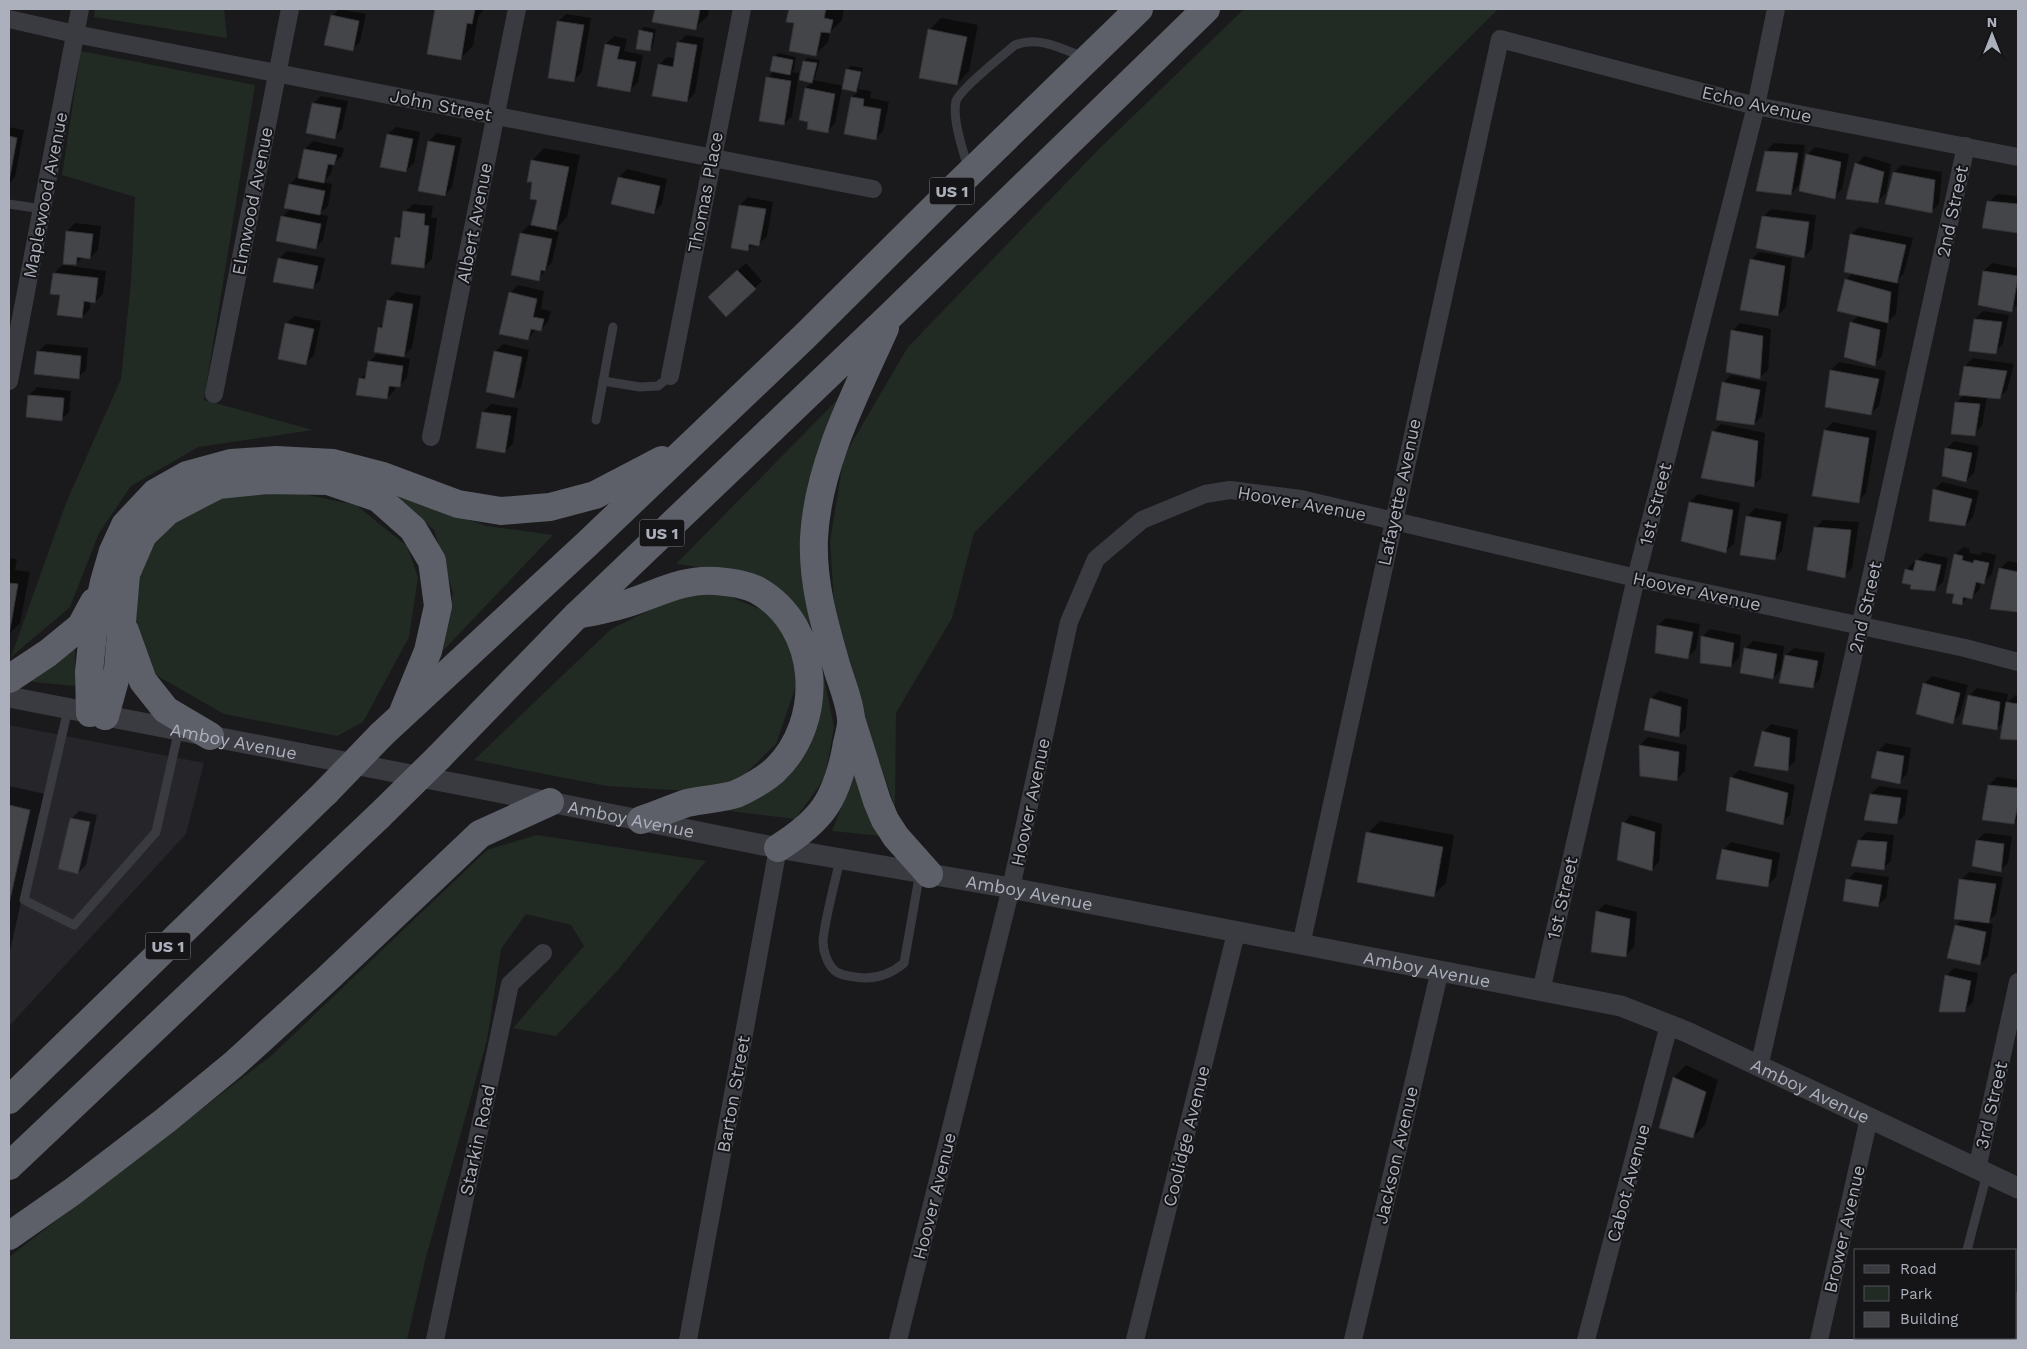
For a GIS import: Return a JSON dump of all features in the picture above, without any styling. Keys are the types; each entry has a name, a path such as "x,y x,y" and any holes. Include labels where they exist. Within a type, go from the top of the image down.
{"highway":[{"name":"US 1","path":"9,1100 391,727 804,337 1139,9"},
{"name":"US 1","path":"9,1166 379,816 576,616 1206,9"},
{"path":"890,315 838,435 824,475 817,506 814,539 816,584 827,633 851,720 877,801 885,820 896,837 924,873"},
{"path":"88,712 93,633 113,551 125,524 155,493 187,475 231,463 276,460 333,463 383,476 458,504 501,511 550,508 595,495 690,446"},
{"path":"88,712 118,669 126,574 143,535 168,511 218,485 267,480 328,481 378,498 413,529 432,561 438,606 428,651 391,727"},
{"path":"576,616 625,604 676,585 714,580 756,590 782,609 794,626 805,649 810,686 807,708 801,730 790,751 774,770 735,794 687,803 641,820"},
{"path":"9,678 48,653 81,626 104,582"},
{"path":"121,622 143,681 180,724 210,736"},
{"path":"778,848 803,832 824,809 835,790 841,771 851,720"},
{"path":"9,1236 72,1192 166,1120 234,1064 480,834 550,802"}],"street":[{"name":"Maplewood Avenue","path":"9,381 80,9"},
{"name":"Elmwood Avenue","path":"214,394 290,9"},
{"name":"Albert Avenue","path":"431,437 517,9"},
{"name":"Thomas Place","path":"670,376 742,9"},
{"name":"1st Street","path":"1541,991 1636,578 1756,106 1776,9"},
{"name":"John Street","path":"9,19 76,34 873,189"},
{"name":"Echo Avenue","path":"1500,39 1756,106 2018,157"},
{"name":"Lafayette Avenue","path":"1301,945 1500,39"},
{"name":"2nd Street","path":"1759,1067 1860,627 1966,146"},
{"name":"Hoover Avenue","path":"898,1340 1011,888 1069,622 1096,559 1142,520 1205,494 1230,490 1301,499 1636,578 1965,648 2018,662"},
{"name":"Amboy Avenue","path":"9,697 88,712 180,724"},
{"name":"Amboy Avenue","path":"210,736 778,848 1011,888 1621,1006 1669,1025 2018,1188"},
{"name":"Barton Street","path":"688,1340 778,848"},
{"name":"Coolidge Avenue","path":"1135,1340 1236,932"},
{"name":"Starkin Road","path":"434,1340 510,984 543,953"},
{"name":"Jackson Avenue","path":"1353,1340 1440,970"},
{"name":"3rd Street","path":"1982,1171 2018,982"},
{"name":"Cabot Avenue","path":"1586,1340 1669,1025"},
{"name":"Brower Avenue","path":"1819,1340 1869,1118"}],"lane":[{"path":"969,174 956,119 957,99 967,87 1015,45 1022,42 1046,42 1088,59"},
{"path":"9,204 42,209"},
{"path":"596,420 613,327"},
{"path":"603,381 640,388 658,386 670,376"},
{"path":"88,712 24,900 74,924 156,832 180,724"},
{"path":"840,858 823,942 826,958 834,970 843,975 867,979 889,972 904,963 924,873"},
{"path":"1967,1249 1982,1171"}],"shaded area":[{"path":"9,725 204,763 186,834 9,1026"}],"green space":[{"path":"95,9 224,9 227,38 94,17"},
{"path":"1244,9 1498,9 974,533 952,618 896,713 895,807 875,750 835,619 830,541 844,456 908,347 1099,149"},
{"path":"81,51 255,85 204,400 313,430 198,447 131,486 99,533 70,607 11,657 66,503 121,379 131,282 135,197 62,175"},
{"path":"841,396 807,588 811,630 758,575 676,564"},
{"path":"279,489 356,505 407,546 418,577 409,637 363,722 337,736 224,714 149,671 129,616 131,586 158,533 208,501"},
{"path":"393,494 487,526 553,535 438,656 453,593 434,530"},
{"path":"718,592 768,612 790,643 797,683 776,744 739,780 690,791 606,786 474,760 611,629 675,598"},
{"path":"75,644 75,686 24,681"},
{"path":"823,672 834,727 825,778 795,819 722,810 804,753"},
{"path":"856,768 883,836 832,831"},
{"path":"537,835 706,861 617,971 556,1036 513,1028 584,946 571,925 526,914 501,949 487,1040 426,1257 407,1340 9,1340 9,1257 272,1055 487,850"}],"building":[{"path":"435,9 475,9 472,24 467,23 461,60 427,54"},
{"path":"655,9 700,9 696,30 652,22"},
{"path":"789,9 826,9 824,18 833,20 830,33 821,32 816,56 789,51 794,23 786,22"},
{"path":"331,15 359,21 353,51 324,45"},
{"path":"557,21 584,25 574,82 548,78"},
{"path":"928,29 967,37 957,85 919,78"},
{"path":"639,30 653,33 650,51 636,49"},
{"path":"677,42 697,45 687,102 652,96 658,64 673,67"},
{"path":"605,44 620,47 617,59 636,62 630,92 597,86"},
{"path":"773,56 793,60 790,75 770,71"},
{"path":"803,61 817,63 812,83 799,80"},
{"path":"846,69 861,72 856,92 842,89"},
{"path":"766,77 791,81 784,125 759,121"},
{"path":"805,88 835,94 828,133 807,129 808,122 799,120"},
{"path":"851,97 864,99 863,106 881,109 876,140 844,134"},
{"path":"312,103 341,108 335,139 306,133"},
{"path":"387,134 413,139 406,172 380,167"},
{"path":"9,136 17,138 9,181"},
{"path":"428,141 455,146 445,196 418,191"},
{"path":"304,149 337,155 334,165 328,164 324,183 298,178"},
{"path":"1765,151 1798,153 1791,195 1756,191"},
{"path":"1806,154 1841,162 1835,199 1799,191"},
{"path":"531,160 569,167 556,230 531,225 537,200 530,199 532,182 527,182"},
{"path":"1855,163 1884,172 1878,203 1846,199"},
{"path":"1893,172 1935,180 1932,213 1885,204"},
{"path":"618,177 660,186 654,214 611,204"},
{"path":"289,184 325,191 320,215 284,208"},
{"path":"1987,201 2018,204 2018,233 1982,228"},
{"path":"739,205 766,209 759,246 749,244 748,251 731,248"},
{"path":"403,211 425,214 424,225 429,226 424,268 391,264 395,237 400,238"},
{"path":"281,216 321,224 316,249 276,241"},
{"path":"1762,216 1809,222 1804,258 1756,248"},
{"path":"66,231 93,234 90,259 77,257 76,265 63,264"},
{"path":"520,233 552,239 545,271 541,270 539,281 511,275"},
{"path":"1850,234 1906,245 1897,283 1844,272"},
{"path":"278,258 318,266 313,289 273,282"},
{"path":"1750,259 1785,266 1778,316 1740,310"},
{"path":"737,270 756,289 726,317 708,297"},
{"path":"1983,271 2018,276 2012,312 1978,305"},
{"path":"53,273 98,278 95,303 84,301 82,318 57,315 60,295 50,294"},
{"path":"1845,279 1891,292 1888,323 1837,311"},
{"path":"509,292 537,299 533,317 544,319 541,331 531,329 528,340 499,334"},
{"path":"387,300 413,304 404,357 374,352 378,327 382,328"},
{"path":"1974,319 2002,322 1996,354 1969,351"},
{"path":"1850,322 1880,330 1875,366 1844,357"},
{"path":"285,323 314,329 306,365 278,359"},
{"path":"1731,330 1763,336 1760,379 1726,372"},
{"path":"37,351 81,356 79,379 34,374"},
{"path":"494,351 522,357 514,398 486,392"},
{"path":"368,361 403,366 400,387 389,386 387,399 356,395 359,378 365,379"},
{"path":"1964,366 2007,371 2000,399 1959,395"},
{"path":"1830,370 1879,379 1871,415 1825,407"},
{"path":"1722,382 1760,390 1754,425 1716,420"},
{"path":"28,395 64,398 62,421 26,417"},
{"path":"1955,402 1980,404 1975,436 1951,434"},
{"path":"482,412 511,416 505,453 476,448"},
{"path":"1824,430 1869,438 1859,503 1812,496"},
{"path":"1712,431 1758,441 1754,487 1701,478"},
{"path":"1945,448 1972,453 1966,482 1942,476"},
{"path":"1933,489 1972,499 1965,526 1929,521"},
{"path":"1689,502 1733,510 1726,553 1681,541"},
{"path":"1746,516 1781,522 1775,560 1740,555"},
{"path":"1814,527 1851,530 1845,578 1807,570"},
{"path":"1954,554 1963,556 1962,560 1973,563 1974,560 1989,563 1984,584 1976,582 1972,599 1963,597 1962,605 1952,603 1954,594 1946,593"},
{"path":"1916,560 1941,565 1935,591 1910,589 1911,585 1902,583 1905,569 1913,571"},
{"path":"1999,568 2018,572 2018,612 1990,609"},
{"path":"9,583 18,584 9,635"},
{"path":"1657,625 1693,632 1688,659 1655,653"},
{"path":"1701,636 1734,643 1731,667 1700,663"},
{"path":"1744,648 1777,654 1773,679 1740,673"},
{"path":"1785,655 1818,661 1813,688 1779,683"},
{"path":"1923,683 1960,693 1953,724 1916,714"},
{"path":"1968,695 2000,702 1997,730 1962,724"},
{"path":"1650,698 1681,707 1679,737 1644,730"},
{"path":"2006,702 2018,704 2018,740 2000,739"},
{"path":"1762,731 1790,738 1788,771 1754,766"},
{"path":"1639,745 1679,752 1677,781 1640,776"},
{"path":"1877,751 1904,756 1900,784 1871,778"},
{"path":"1730,777 1788,793 1783,825 1726,811"},
{"path":"1988,785 2018,788 2018,804 2014,824 1982,820"},
{"path":"1870,794 1901,798 1897,824 1864,820"},
{"path":"9,805 30,810 9,904"},
{"path":"70,818 90,822 78,874 58,869"},
{"path":"1622,822 1655,832 1652,871 1617,860"},
{"path":"1366,832 1443,847 1434,897 1357,882"},
{"path":"1858,840 1887,842 1884,870 1851,866"},
{"path":"1976,840 2004,844 2001,872 1972,866"},
{"path":"1722,849 1772,860 1768,887 1716,879"},
{"path":"1846,879 1882,885 1878,907 1843,901"},
{"path":"1959,879 1996,884 1989,923 1954,919"},
{"path":"1596,911 1630,919 1626,957 1591,952"},
{"path":"1955,925 1986,932 1980,965 1947,958"},
{"path":"1945,975 1971,981 1965,1012 1939,1012"},
{"path":"1673,1077 1706,1092 1693,1138 1659,1128"},
{"path":"2018,1293 2018,1340 1977,1340 2017,1339"}]}
